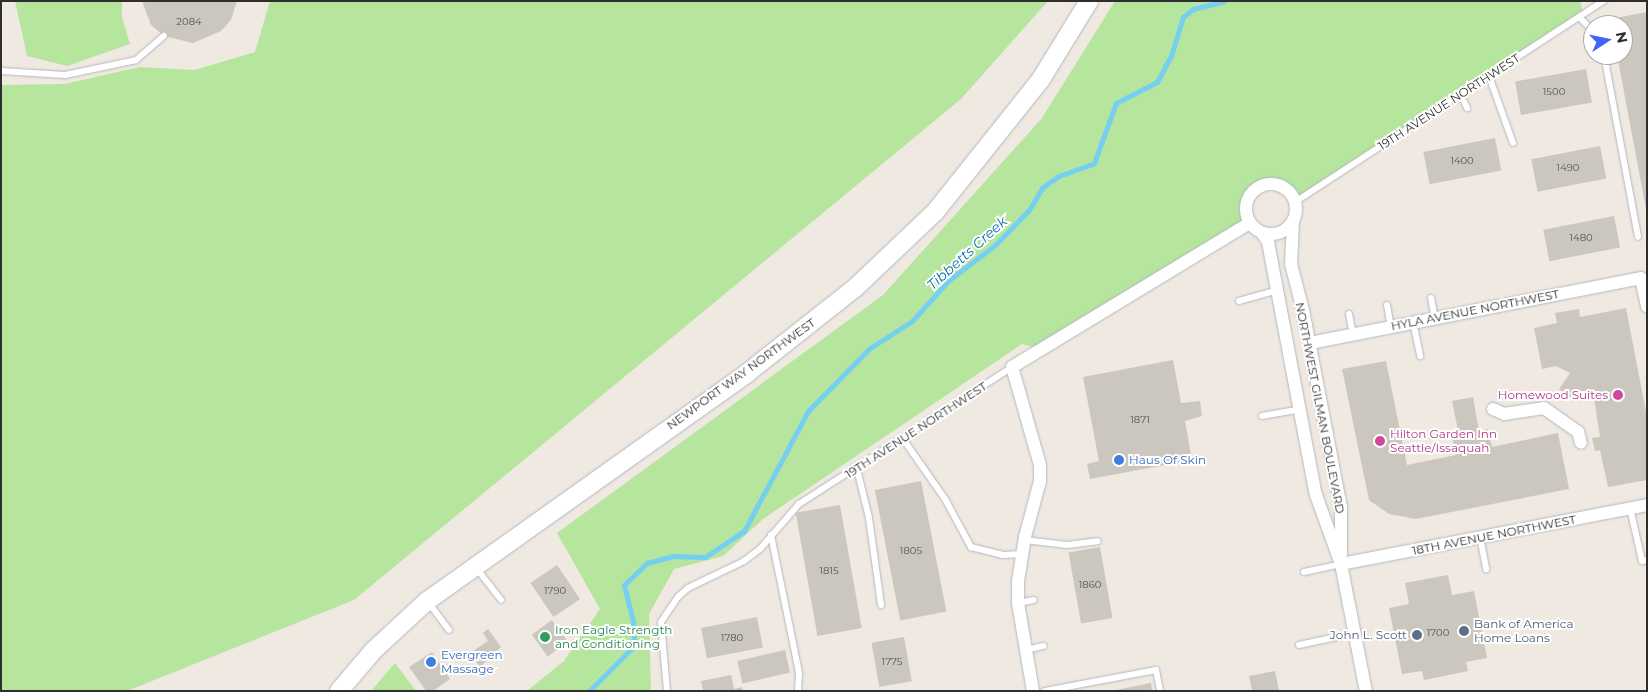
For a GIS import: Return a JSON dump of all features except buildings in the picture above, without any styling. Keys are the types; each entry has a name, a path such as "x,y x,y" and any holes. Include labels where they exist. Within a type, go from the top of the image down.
{"street":[{"name":"NEWPORT WAY NORTHWEST","path":"339,691 374,650 427,601 746,374 855,288 934,212 1041,79 1089,1"},
{"path":"1279,185 1288,191 1295,202 1293,222 1282,232 1262,233 1250,223 1247,202 1258,188 1279,185"},
{"name":"NORTHWEST GILMAN BOULEVARD","path":"1293,222 1291,264 1310,343 1341,508 1341,564"},
{"name":"19TH AVENUE NORTHWEST","path":"1012,367 1250,223"},
{"name":"NORTHWEST GILMAN BOULEVARD","path":"1262,233 1268,242 1278,290 1316,495 1341,564 1366,691"},
{"path":"1644,275 1647,306"},
{"name":"HYLA AVENUE NORTHWEST","path":"1310,343 1644,275"},
{"path":"1012,367 1040,465 1040,481 1022,554 1018,603 1033,691"},
{"path":"1493,409 1504,414 1544,408 1578,432 1582,443"},
{"name":"18TH AVENUE NORTHWEST","path":"1341,564 1647,505"}],"lane":[{"name":"19TH AVENUE NORTHWEST","path":"1295,202 1603,1"},
{"path":"1579,17 1583,21"},
{"path":"1,71 65,76 136,60 164,36"},
{"path":"1606,65 1638,237"},
{"path":"1489,76 1513,143"},
{"path":"1460,94 1467,108"},
{"path":"1239,301 1278,290"},
{"path":"1431,298 1435,318"},
{"path":"1387,305 1391,327"},
{"path":"1349,314 1353,334"},
{"path":"1413,322 1420,356"},
{"name":"19TH AVENUE NORTHWEST","path":"667,691 661,622 668,607 688,588 744,561 760,549 771,534 799,504 857,469 1012,367"},
{"path":"1262,416 1300,409"},
{"path":"903,439 945,499 971,547 1002,555 1022,554"},
{"path":"857,469 869,518 881,606"},
{"path":"1630,508 1642,561 1647,560"},
{"path":"771,534 799,673 798,691"},
{"path":"1480,537 1486,569"},
{"path":"1025,540 1067,545 1098,541"},
{"path":"1304,572 1341,564"},
{"path":"474,566 501,600"},
{"path":"1018,603 1034,600"},
{"path":"427,601 449,630"},
{"path":"1300,645 1355,633"},
{"path":"1026,650 1044,646"},
{"path":"1045,691 1156,670 1160,691"}],"green space":[{"path":"15,1 122,1 122,17 130,44 67,66 27,56"},
{"path":"270,1 1048,1 961,99 354,600 127,691 1,691 1,85 65,84 139,67 195,70 255,52"},
{"path":"1115,1 1580,1 1584,14 1295,202 1288,191 1279,185 1258,187 1247,203 1247,218 1042,349 1022,344 763,519 723,556 674,569 649,614 651,691 527,691 564,661 600,609 557,533 883,295 1042,118"},
{"path":"395,663 416,691 371,691"}],"waterway":[{"name":"Tibbetts Creek","path":"589,691 634,646 633,621 624,585 647,563 673,556 705,557 744,531 808,411 870,348 912,321 949,280 994,246 1029,210 1043,187 1059,176 1094,163 1116,103 1157,82 1171,56 1183,17 1193,9 1224,1"}],"place":[{"name":"Homewood Suites","path":"1618,395"},
{"name":"Hilton Garden Inn Seattle/Issaquah","path":"1380,441"},
{"name":"Haus Of Skin","path":"1119,460"},
{"name":"Bank of America Home Loans","path":"1464,631"},
{"name":"John L. Scott","path":"1417,635"},
{"name":"Iron Eagle Strength and Conditioning","path":"545,637"},
{"name":"Evergreen Massage","path":"431,662"}]}
